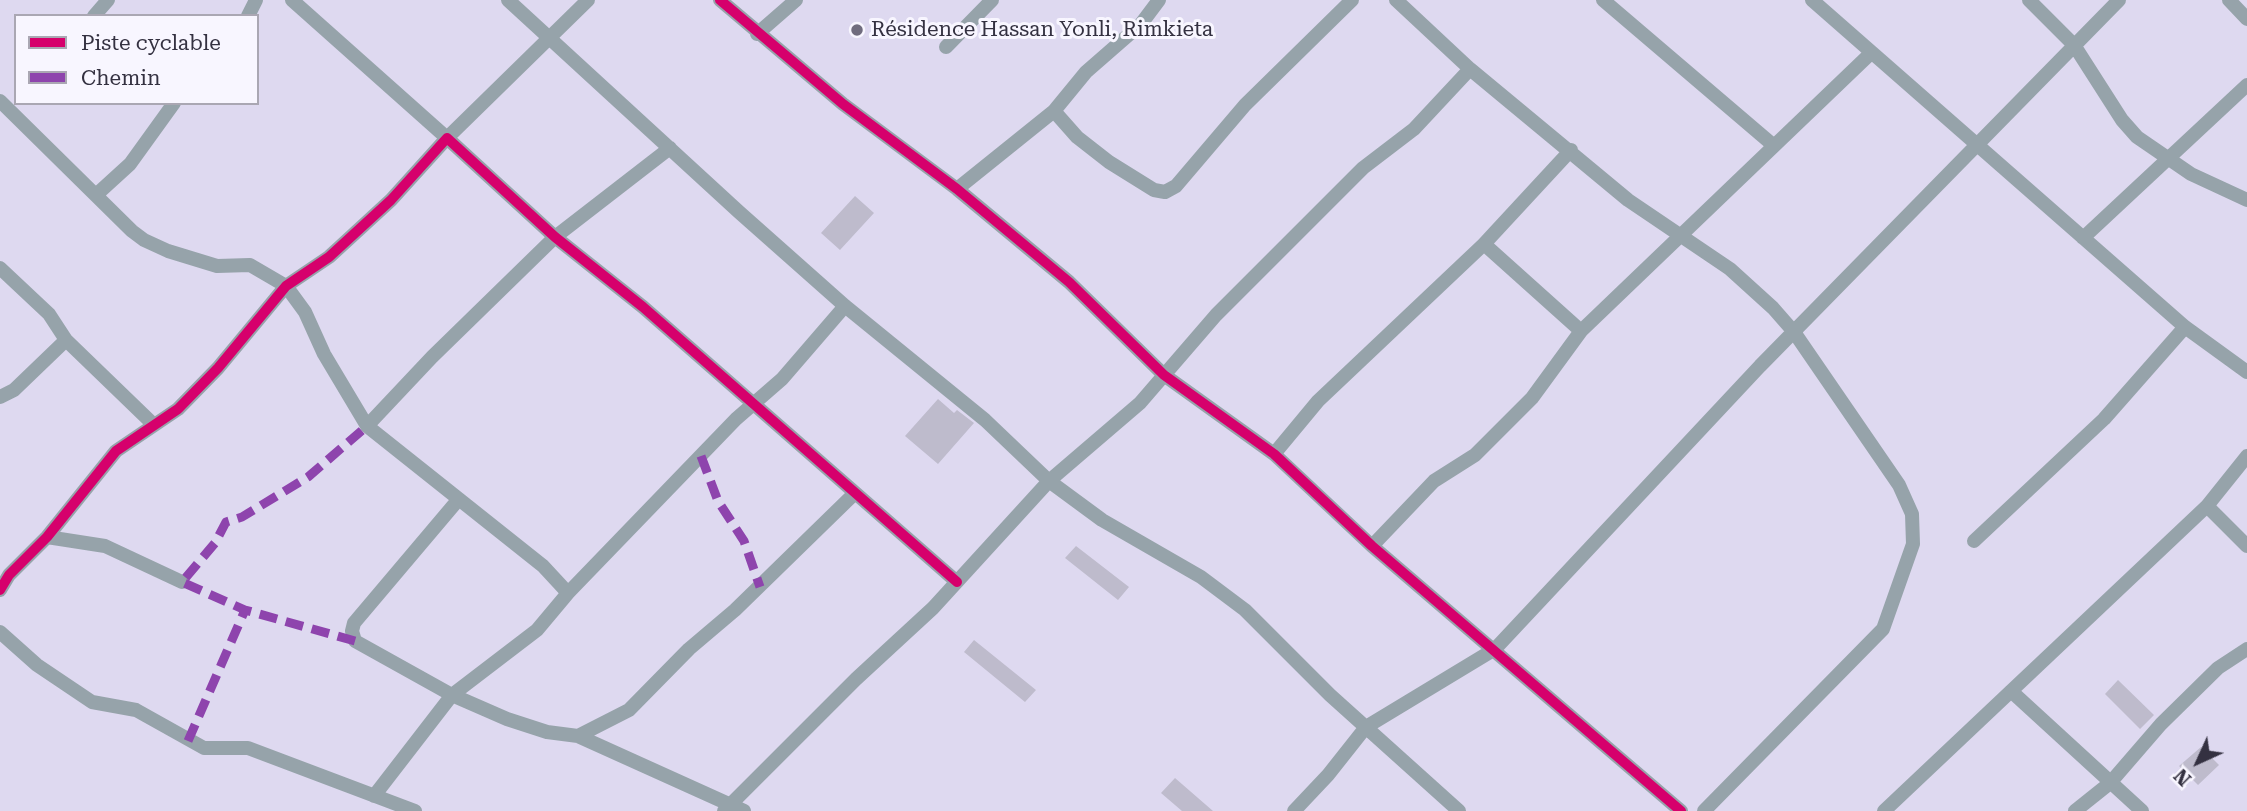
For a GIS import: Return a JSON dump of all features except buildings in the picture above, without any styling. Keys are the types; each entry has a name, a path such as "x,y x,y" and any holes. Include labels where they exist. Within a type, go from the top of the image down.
{"street":[{"path":"96,14 108,0"},
{"path":"292,0 555,237 643,306 957,582"},
{"path":"508,0 845,306 985,421 1049,481 1102,520 1201,577 1245,610 1366,727 1459,811"},
{"path":"0,590 9,575 47,537 116,451 178,409 218,368 286,286 329,257 391,200 447,138 587,0"},
{"path":"720,0 843,104 957,189 1069,282 1164,375 1274,454 1466,628 1495,649 1681,811"},
{"path":"757,34 796,0"},
{"path":"946,47 992,0"},
{"path":"1054,111 1077,137 1110,162 1154,190 1165,192 1175,186 1245,105 1352,0"},
{"path":"1396,0 1470,69 1571,150 1628,200 1730,269 1773,308 1794,332 1899,485 1912,514 1913,544 1883,629 1704,811"},
{"path":"1604,0 1773,145"},
{"path":"1812,0 1870,54 2185,327 2247,372"},
{"path":"2029,0 2074,45 2122,120 2137,137 2191,174 2247,200"},
{"path":"1294,811 1328,775 1366,727 1495,649 1794,332 2119,0"},
{"path":"2229,0 2247,19"},
{"path":"957,189 1054,111 1086,72 1152,4"},
{"path":"1372,545 1434,481 1475,454 1532,397 1581,331 1870,54"},
{"path":"727,808 957,582 1049,481 1140,403 1216,315 1363,168 1414,129 1470,69"},
{"path":"2084,238 2247,85"},
{"path":"8,104 132,231 168,251 218,265 250,265 286,286 305,312 324,354 367,426 543,566 568,593"},
{"path":"96,195 130,164 173,105"},
{"path":"367,426 432,357 555,237 670,148"},
{"path":"1274,454 1318,401 1484,244 1571,150"},
{"path":"1484,244 1581,331"},
{"path":"0,268 49,314 66,340 154,425"},
{"path":"374,796 452,695 537,630 568,593 753,402 782,379 845,306"},
{"path":"1973,541 2104,419 2185,327"},
{"path":"0,397 14,390 66,340"},
{"path":"1884,811 2207,506 2247,456"},
{"path":"578,736 629,710 689,649 735,610 855,493"},
{"path":"458,500 355,624 352,631 355,641 452,695 533,727 578,736 727,808 744,811"},
{"path":"2207,506 2247,546"},
{"path":"47,537 105,546 182,582"},
{"path":"0,632 37,665 92,702 136,710 204,748 248,748 415,811"},
{"path":"2075,811 2110,783 2161,724 2218,668 2247,649"},
{"path":"2011,691 2142,811"}],"marked path":[{"path":"355,641 245,610 182,582 215,543 226,522 242,517 308,477 367,426"},
{"path":"701,456 718,501 744,541 760,587"},
{"path":"188,741 245,610"}],"cycle path":[{"path":"720,0 843,104 957,189 1069,282 1164,375 1274,454 1372,546 1681,811"},
{"path":"0,590 9,575 47,537 116,451 178,409 218,368 286,286 329,257 391,200 447,138 555,237 643,307 957,582"}],"place":[{"name":"Résidence Hassan Yonli, Rimkieta","path":"857,30"}]}
